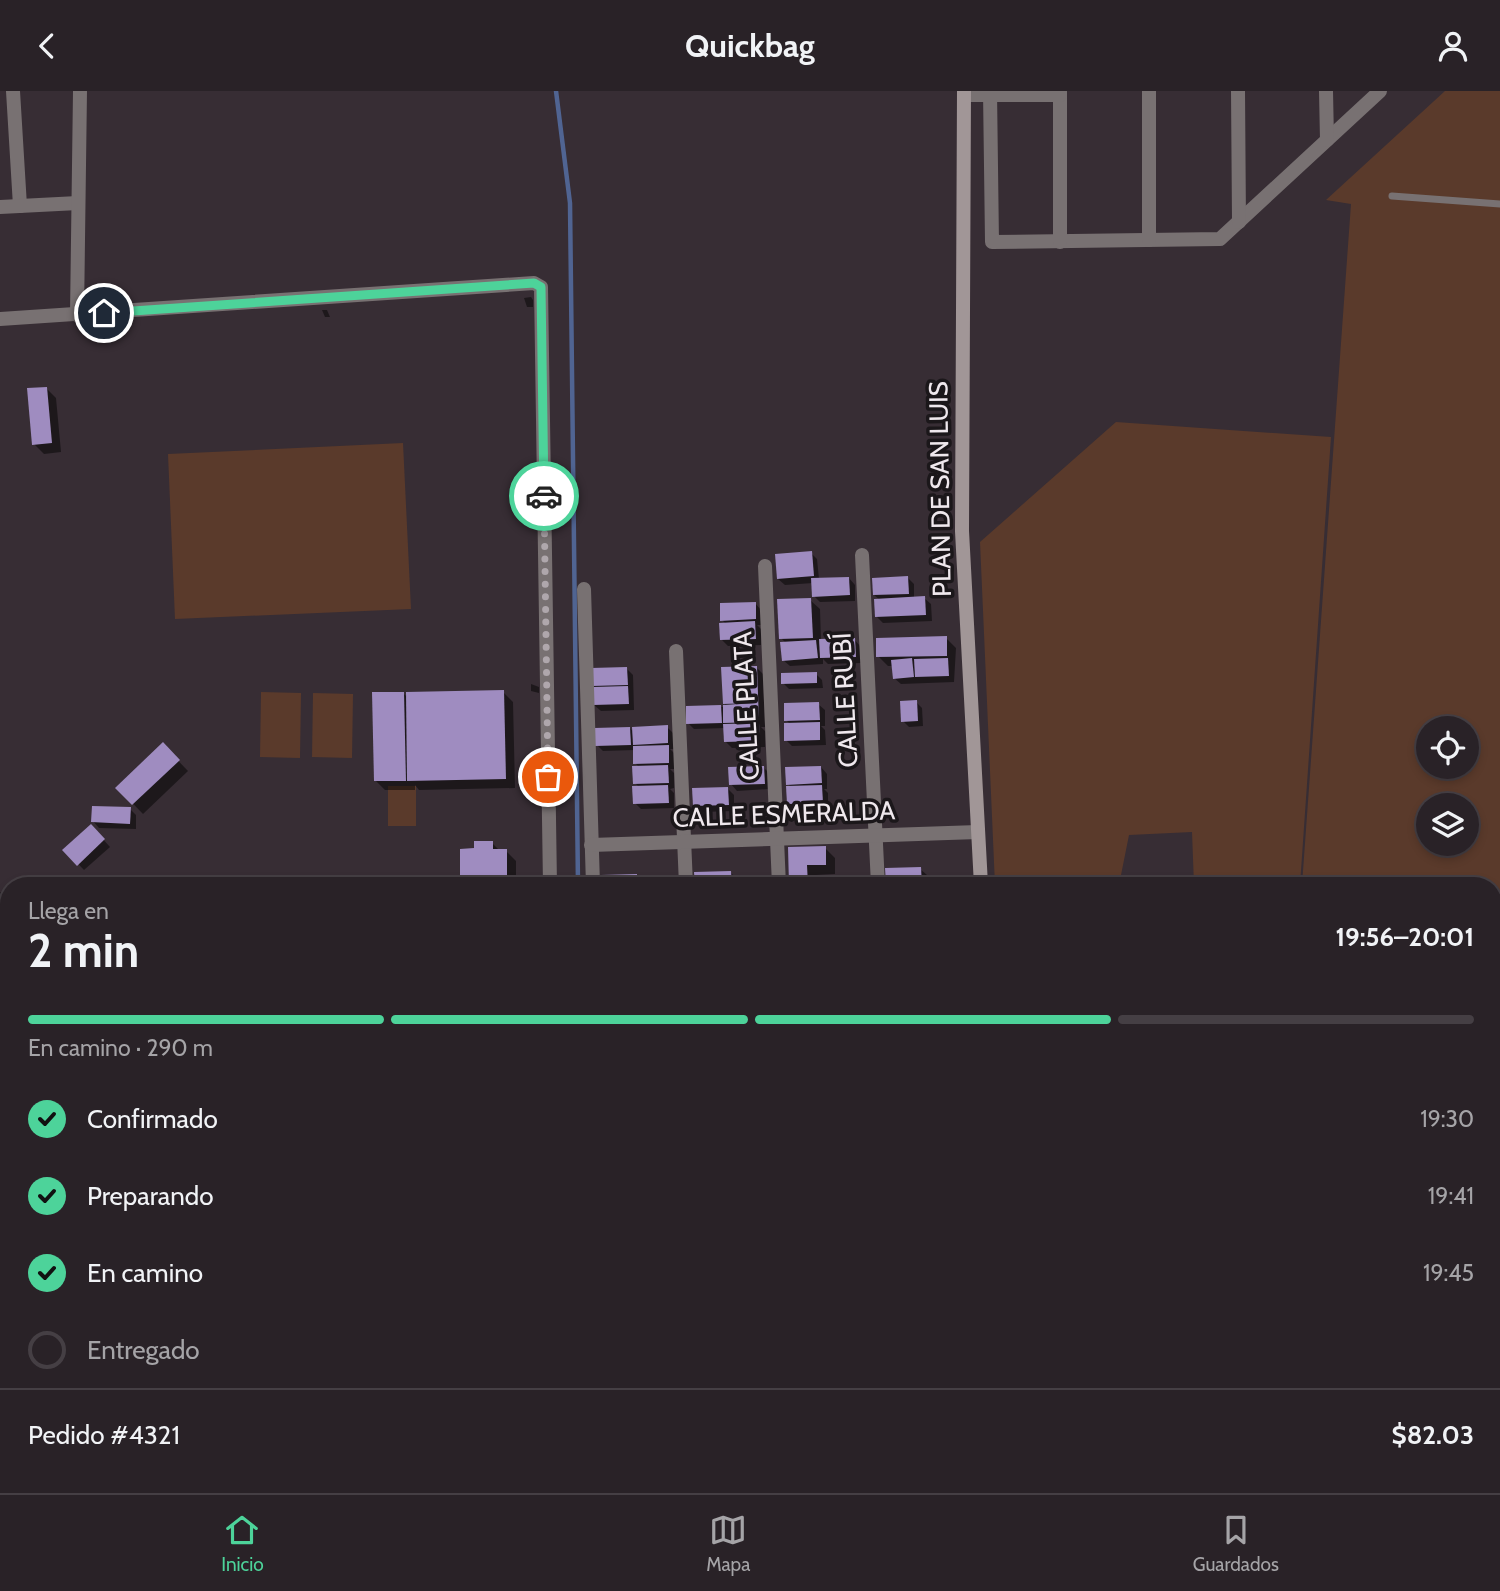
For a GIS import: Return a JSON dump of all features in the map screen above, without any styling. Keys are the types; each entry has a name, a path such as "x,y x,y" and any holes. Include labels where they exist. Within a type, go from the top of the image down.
{"street":[{"path":"13,91 20,206"},
{"path":"77,315 80,91"},
{"path":"1149,91 1149,240"},
{"path":"1238,91 1239,222"},
{"path":"1326,91 1326,140"},
{"path":"990,93 992,242 1060,242 1220,239 1380,91"},
{"path":"964,93 1060,93 1060,242"},
{"name":"PLAN DE SAN LUIS","path":"964,93 962,531 981,877"},
{"path":"0,207 78,203"},
{"path":"0,319 534,283 541,287 550,877"},
{"name":"CALLE RUBÍ","path":"862,555 878,877"},
{"name":"CALLE PLATA","path":"765,566 779,877"},
{"path":"584,589 593,877"},
{"path":"676,652 686,877"},
{"name":"CALLE ESMERALDA","path":"591,845 978,832"}],"lane":[{"path":"1392,196 1500,204"}],"shaded area":[{"path":"1445,91 1500,91 1500,877 1303,877 1351,204 1326,200"},
{"path":"1116,422 1331,437 1301,877 1194,877 1192,832 1129,835 1121,877 995,877 980,542"},
{"path":"403,443 411,609 175,619 168,454"},
{"path":"261,692 301,693 300,758 260,757"},
{"path":"313,693 353,694 352,758 312,757"},
{"path":"388,786 416,786 416,826 388,826"}],"building":[{"path":"47,387 52,443 32,445 27,388"},
{"path":"812,551 814,576 777,579 775,554"},
{"path":"908,576 909,594 873,595 872,578"},
{"path":"849,577 850,595 812,597 811,578"},
{"path":"925,596 926,615 875,617 874,599"},
{"path":"811,598 813,638 779,639 777,599"},
{"path":"756,602 756,619 720,621 720,603"},
{"path":"755,621 756,639 720,640 719,623"},
{"path":"947,636 947,656 876,657 876,638"},
{"path":"855,638 856,657 820,658 819,639"},
{"path":"816,640 818,658 782,661 780,642"},
{"path":"912,658 914,677 893,679 891,660"},
{"path":"948,658 949,676 915,677 914,659"},
{"path":"757,666 759,722 723,723 723,705 755,703 723,704 721,667"},
{"path":"627,667 628,685 592,686 591,668"},
{"path":"817,672 817,683 781,684 781,673"},
{"path":"628,686 629,704 593,705 592,687"},
{"path":"504,690 506,779 407,781 406,692"},
{"path":"372,692 404,692 406,781 374,781"},
{"path":"917,700 918,721 901,722 900,701"},
{"path":"819,702 820,720 784,721 784,703"},
{"path":"721,705 722,723 686,724 686,706"},
{"path":"820,722 820,740 784,741 784,723"},
{"path":"759,723 760,741 724,742 723,724"},
{"path":"668,725 668,743 633,745 632,727"},
{"path":"630,727 631,745 595,746 594,728"},
{"path":"163,742 180,760 132,805 115,788"},
{"path":"669,745 669,763 633,764 633,746"},
{"path":"668,765 669,783 633,784 632,766"},
{"path":"764,766 765,784 729,785 728,767"},
{"path":"821,766 822,783 786,785 785,767"},
{"path":"668,785 669,803 633,804 632,786"},
{"path":"822,785 823,803 787,804 786,786"},
{"path":"728,787 729,805 693,806 692,788"},
{"path":"92,806 131,807 130,824 91,822"},
{"path":"91,824 105,839 77,866 62,850"},
{"path":"474,841 493,841 493,849 507,849 507,877 460,877 460,849 474,848"},
{"path":"826,846 826,865 807,865 808,877 789,877 788,847"},
{"path":"921,867 922,877 886,877 885,868"},
{"path":"731,871 731,877 694,877 694,872"},
{"path":"637,874 637,877 601,877"}],"waterway":[{"path":"556,91 570,203 578,877"}],"way so far":[{"path":"544,496 548,777"}],"route":[{"path":"104,313 534,283 541,287 544,496"}]}
